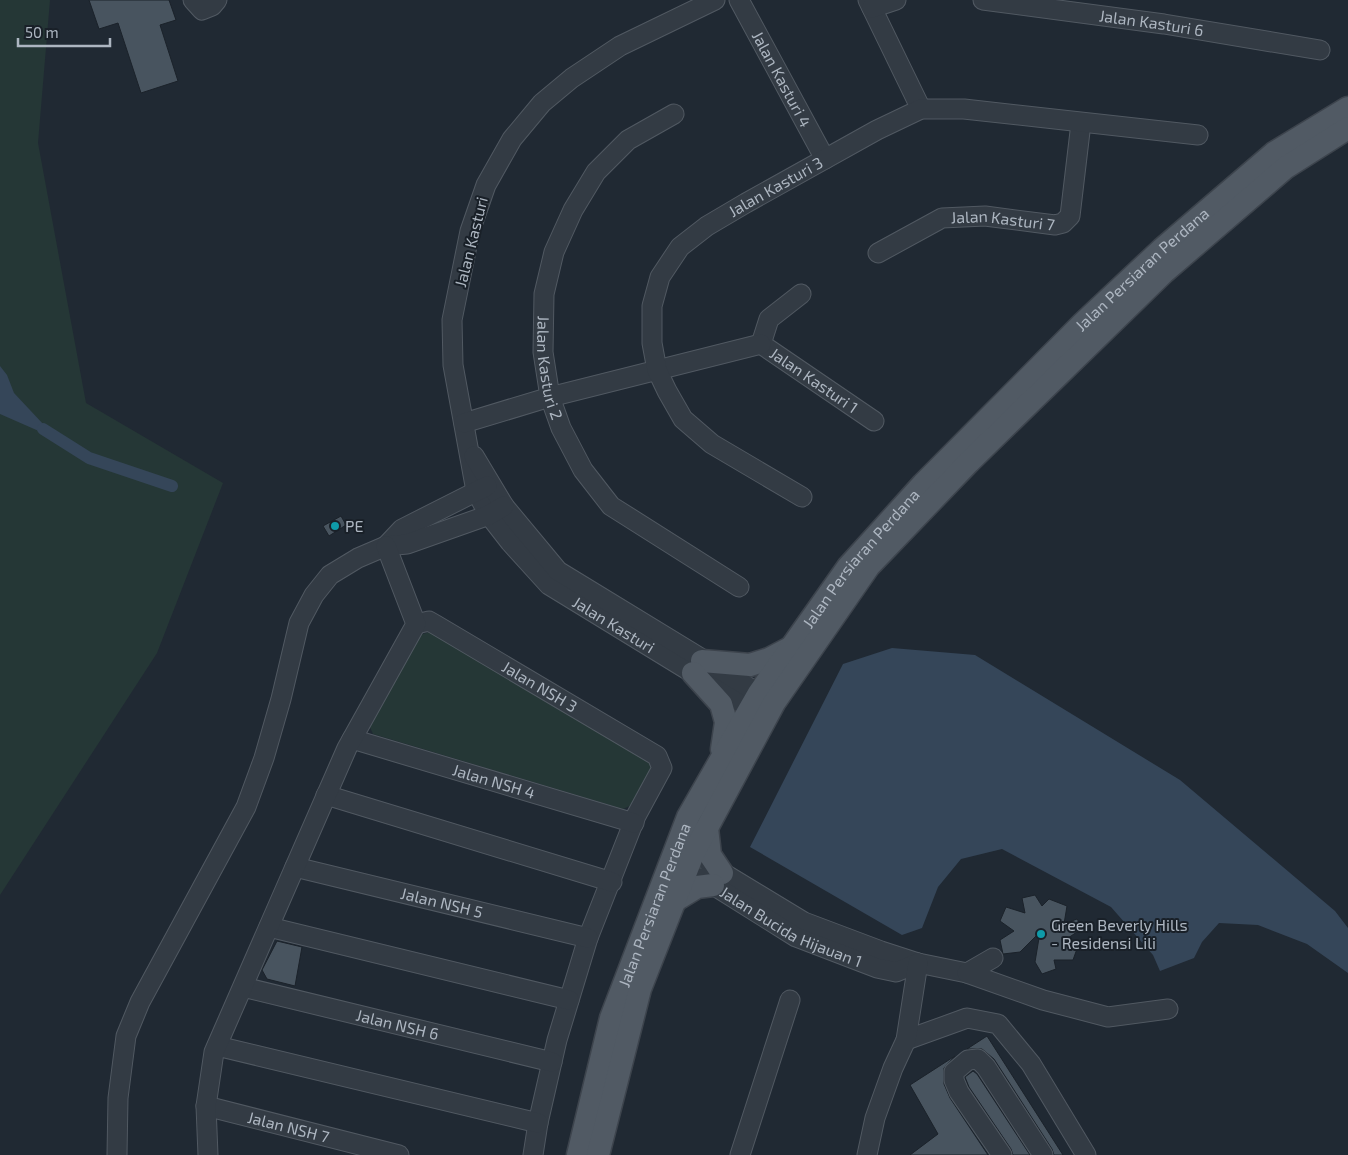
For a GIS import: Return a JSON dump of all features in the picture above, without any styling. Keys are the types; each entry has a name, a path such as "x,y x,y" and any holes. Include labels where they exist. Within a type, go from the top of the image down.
{"main road":[{"name":"Jalan Persiaran Perdana","path":"578,1155 611,1018 682,857 707,828 762,706 793,646 855,560 923,484 1083,323 1162,249 1274,153 1348,108"},
{"name":"Jalan Persiaran Perdana","path":"598,1155 640,989 674,901 688,817 722,755 762,706 868,566 969,462 1163,273 1285,168 1348,128"},
{"path":"722,755 726,722 721,704 698,667 750,665 769,659 793,646"},
{"path":"674,901 697,887 717,879 710,855 707,828"}],"street":[{"path":"193,0 202,10 212,6 217,0"},
{"name":"Jalan Kasturi","path":"714,0 620,46 572,78 542,103 512,139 486,185 470,231 452,320 453,365 469,449 483,488 496,510 550,585 698,667 762,706"},
{"name":"Jalan Kasturi 4","path":"739,0 824,159"},
{"path":"896,0 870,4 921,109"},
{"name":"Jalan Kasturi 6","path":"983,0 1164,24 1320,50"},
{"name":"Jalan Kasturi 3","path":"802,496 712,444 683,419 657,370 652,343 652,306 660,277 680,248 707,226 824,159 921,109 964,109 1198,135"},
{"name":"Jalan Kasturi 2","path":"674,114 628,140 596,172 573,210 554,252 544,294 543,352 550,397 561,428 583,470 611,506 739,587"},
{"name":"Jalan Kasturi 7","path":"878,253 942,218 985,216 1055,225 1064,223 1070,216 1081,123"},
{"name":"Jalan Kasturi 1","path":"801,294 769,319 761,344 874,421"},
{"path":"464,423 550,397 761,344"},
{"path":"386,546 402,529 483,488"},
{"path":"117,1155 118,1098 126,1036 140,1002 246,807 264,758 282,699 299,624 314,595 330,576 358,558 386,546 407,544 496,510"},
{"path":"208,1155 206,1106 217,1046 352,739 416,624 386,546"},
{"name":"Jalan NSH 3","path":"416,624 429,621 436,624 657,756 661,761 662,768 634,823"},
{"name":"Jalan NSH 4","path":"352,739 634,823"},
{"path":"326,795 612,882"},
{"path":"534,1155 538,1123 569,1000 588,938 634,823"},
{"name":"Jalan Bucida Hijauan 1","path":"682,857 717,879 796,937 877,968 896,972 918,963"},
{"name":"Jalan NSH 5","path":"295,866 588,938"},
{"path":"269,926 569,1000"},
{"path":"966,974 993,958"},
{"path":"867,1155 875,1118 893,1068 906,1040 918,963 966,974 1042,1000 1108,1017 1168,1008"},
{"name":"Jalan NSH 6","path":"243,987 552,1062"},
{"path":"740,1155 790,1000"},
{"path":"906,1040 967,1018 998,1024 1031,1064 1086,1155"},
{"path":"217,1046 538,1123"},
{"path":"1002,1155 959,1092 954,1080 954,1072 968,1060 978,1059 986,1067 1043,1155"},
{"name":"Jalan NSH 7","path":"206,1106 399,1155"}],"shaded area":[{"path":"0,0 50,0 38,143 86,403 223,483 157,653 0,895"},
{"path":"435,630 649,758 653,774 639,802 623,809 373,734 367,721 420,635"}],"water":[{"path":"0,366 7,375 14,393 44,425 41,432 0,414"},
{"path":"892,648 975,655 1180,780 1335,911 1348,928 1348,973 1307,944 1258,925 1219,923 1202,942 1194,958 1160,971 1153,955 1111,907 1002,849 961,859 938,887 922,928 902,935 750,847 843,664"}],"building":[{"path":"89,0 169,0 176,20 160,25 178,81 141,93 118,23 99,29"},
{"name":"PE","path":"341,516 346,525 329,536 323,526"},
{"name":"Green Beverly Hills - Residensi Lili","path":"1035,895 1042,906 1049,899 1067,906 1064,924 1077,919 1083,928 1068,938 1078,946 1073,960 1054,960 1056,969 1042,974 1035,962 1040,932 1020,952 1003,954 1000,940 1014,931 1000,921 1006,907 1025,913 1022,898"},
{"path":"277,941 302,947 295,986 267,979 262,970"},
{"path":"987,1036 1063,1155 1054,1155 994,1059 982,1049 967,1049"},
{"path":"955,1056 944,1068 944,1084 950,1098 988,1155 910,1155 938,1134 910,1085"},
{"path":"973,1071 977,1074 1030,1155 1013,1155 1011,1149 969,1087 965,1077"}],"waterway":[{"path":"43,429 89,458 172,486"}],"place":[{"name":"PE","path":"335,526"},
{"name":"Green Beverly Hills - Residensi Lili","path":"1041,934"}]}
